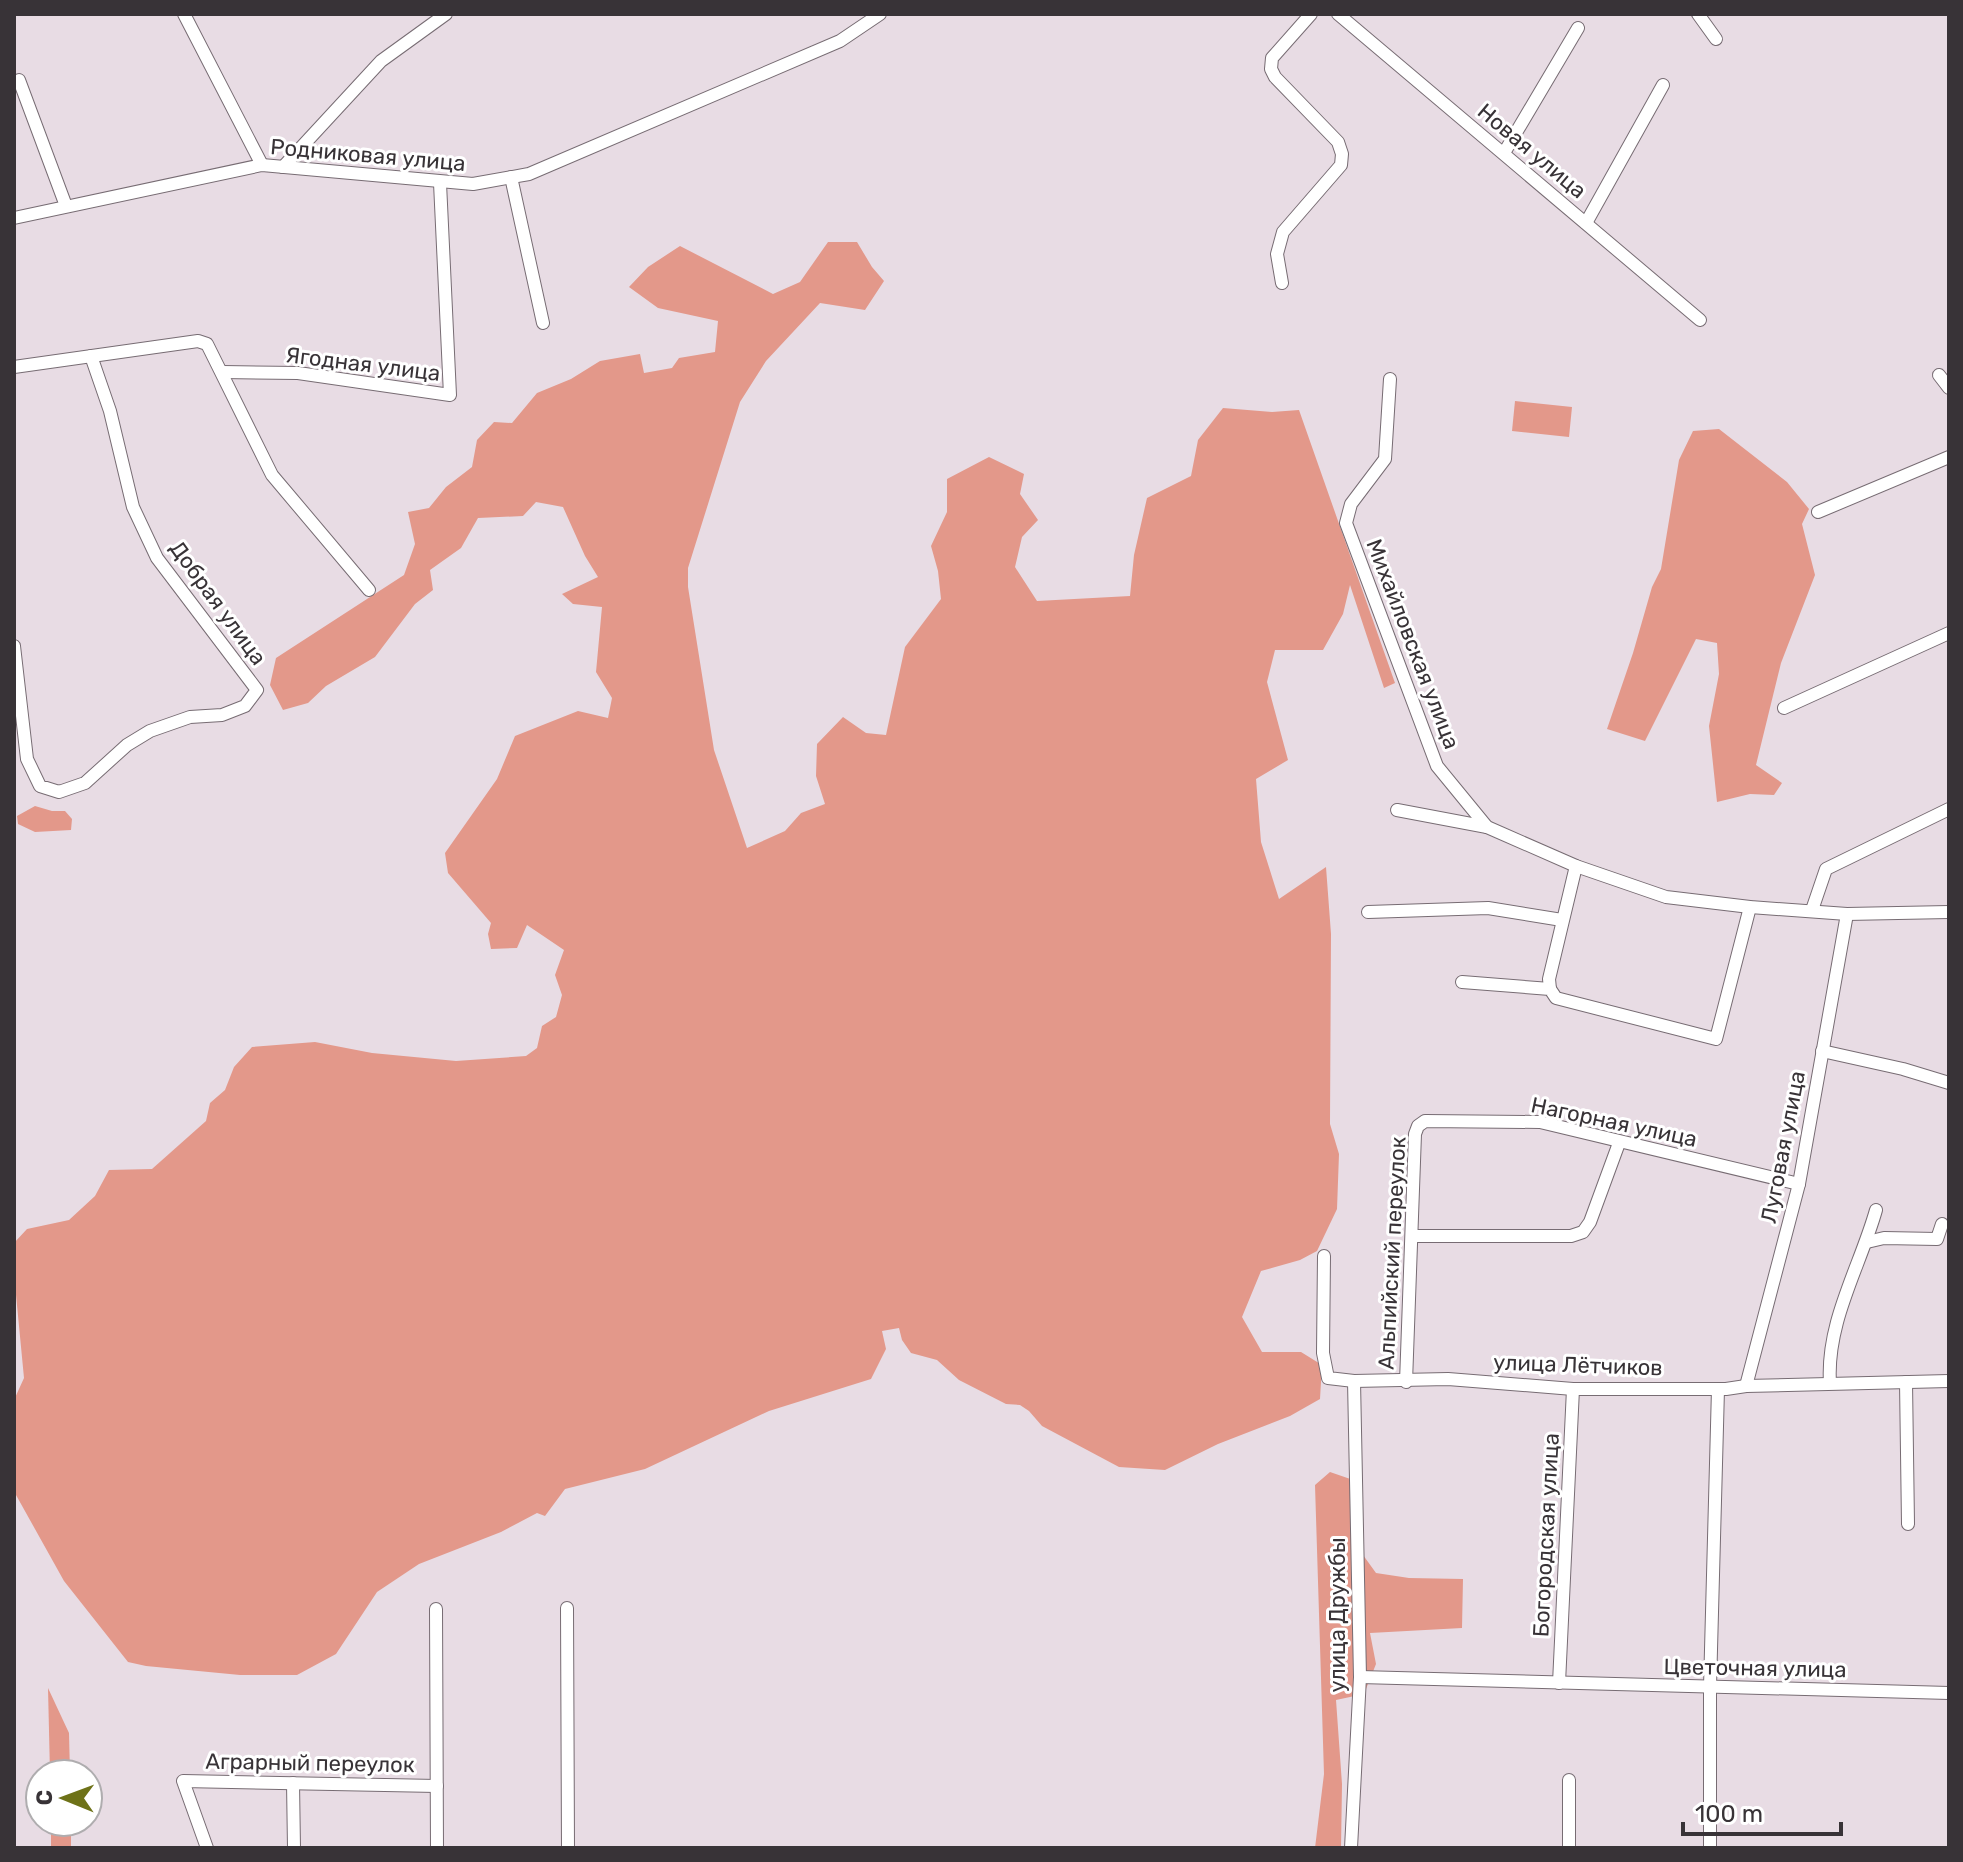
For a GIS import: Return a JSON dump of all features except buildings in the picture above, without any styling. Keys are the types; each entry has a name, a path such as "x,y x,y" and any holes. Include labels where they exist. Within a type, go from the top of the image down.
{"street":[{"path":"184,14 262,165"},
{"path":"283,167 381,61 446,14"},
{"name":"Родниковая улица","path":"14,218 262,165 440,183 473,184 529,174 840,41 880,14"},
{"path":"1282,283 1277,254 1283,232 1341,165 1342,154 1338,142 1275,77 1271,69 1272,58 1311,14"},
{"name":"Новая улица","path":"1338,14 1700,320"},
{"path":"1698,14 1716,39"},
{"path":"1504,153 1578,28"},
{"path":"19,80 66,206"},
{"path":"1586,223 1663,85"},
{"path":"511,177 543,323"},
{"name":"Ягодная улица","path":"223,372 298,373 450,395 440,183"},
{"path":"14,367 198,341 207,344 272,475 369,590"},
{"name":"Добрая улица","path":"14,646 27,759 40,786 59,792 85,783 127,745 150,731 190,717 222,715 245,706 257,690 157,558 133,507 110,411 91,356"},
{"path":"1939,375 1949,388"},
{"name":"Михайловская улица","path":"1390,379 1385,459 1351,504 1346,523 1437,766 1487,827 1576,866 1666,897 1847,914 1949,912"},
{"path":"1818,512 1949,457"},
{"path":"1784,708 1949,633"},
{"path":"1812,910 1826,869 1949,809"},
{"path":"1397,810 1487,827"},
{"path":"1576,866 1549,979 1550,989 1556,998 1716,1039 1750,907"},
{"path":"1368,912 1488,908 1562,920"},
{"name":"Луговая улица","path":"1746,1386 1799,1184 1847,914"},
{"path":"1462,982 1550,989"},
{"path":"1822,1051 1949,1083"},
{"name":"Нагорная улица","path":"1418,1126 1425,1121 1540,1122 1799,1184"},
{"name":"Альпийский переулок","path":"1406,1382 1415,1134 1418,1126"},
{"path":"1412,1236 1571,1236 1583,1232 1590,1222 1619,1143"},
{"path":"1830,1383 1828,1359 1833,1339 1857,1259 1867,1242 1876,1210"},
{"path":"1867,1242 1904,1238 1937,1239 1942,1224"},
{"name":"улица Лётчиков","path":"1324,1256 1323,1353 1328,1378 1406,1382 1448,1379 1573,1389 1718,1389 1949,1381"},
{"name":"улица Дружбы","path":"1351,1848 1360,1677 1354,1381"},
{"path":"1906,1382 1908,1524"},
{"name":"Богородская улица","path":"1559,1683 1573,1389"},
{"path":"1710,1848 1710,1687 1718,1389"},
{"path":"567,1608 568,1848"},
{"path":"436,1609 437,1848"},
{"name":"Цветочная улица","path":"1360,1677 1949,1693"},
{"path":"1569,1780 1569,1848"},
{"name":"Аграрный переулок","path":"207,1848 183,1781 437,1786"},
{"path":"293,1783 294,1848"}],"shaded area":[{"path":"828,242 857,242 884,281 865,310 820,303 766,361 740,402 688,568 688,587 714,750 747,848 785,831 801,813 825,804 816,776 817,744 843,717 866,733 886,735 905,647 941,599 931,546 947,512 947,479 989,457 1024,474 1020,494 1038,520 1022,537 1015,567 1037,601 1130,596 1134,555 1147,498 1191,476 1198,440 1223,408 1272,412 1299,410 1395,683 1384,688 1350,585 1343,614 1323,650 1275,650 1267,682 1288,760 1256,779 1261,842 1279,899 1326,867 1331,934 1330,1124 1339,1154 1337,1209 1317,1251 1300,1260 1261,1271 1242,1317 1262,1352 1301,1352 1322,1365 1320,1399 1290,1416 1218,1444 1165,1470 1119,1467 1042,1426 1020,1405 1006,1404 959,1380 937,1360 911,1353 902,1340 899,1328 882,1331 886,1349 871,1379 769,1411 645,1469 565,1489 545,1516 537,1513 501,1532 419,1564 377,1592 336,1654 297,1675 240,1675 128,1662 64,1581 16,1495 14,1400 24,1378 14,1243 27,1229 69,1220 95,1196 109,1170 152,1169 206,1121 210,1103 225,1090 234,1067 252,1047 315,1042 372,1053 456,1061 526,1056 537,1048 542,1026 556,1017 562,995 555,975 564,950 527,925 517,948 491,949 488,934 491,923 448,873 445,853 497,779 515,736 578,711 608,718 612,698 596,672 602,607 573,604 562,594 598,577 563,507 536,502 523,516 478,518 461,548 430,570 433,590 415,604 375,657 326,686 308,703 283,710 270,685 276,658 404,575 415,544 408,512 429,508 446,487 472,467 477,440 494,422 512,423 537,393 571,379 600,361 640,354 644,373 672,368 679,358 715,352 718,321 658,308 629,287 648,267 680,246 773,294 800,282"},
{"path":"1515,401 1572,407 1569,437 1512,431"},
{"path":"1719,429 1787,482 1809,509 1802,524 1815,575 1781,663 1756,765 1782,783 1774,795 1750,794 1717,802 1709,726 1719,674 1717,643 1696,639 1645,741 1607,729 1652,587 1661,569 1679,460 1693,431"},
{"path":"35,806 65,811 72,819 71,830 35,832 18,824 17,816"},
{"path":"1330,1472 1359,1482 1363,1555 1376,1573 1409,1578 1463,1579 1462,1628 1370,1633 1376,1664 1364,1694 1336,1700 1342,1784 1341,1848 1315,1848 1324,1774 1315,1485"},
{"path":"48,1688 69,1733 70,1758 50,1758"},
{"path":"51,1838 71,1838 71,1848 51,1848"}]}
